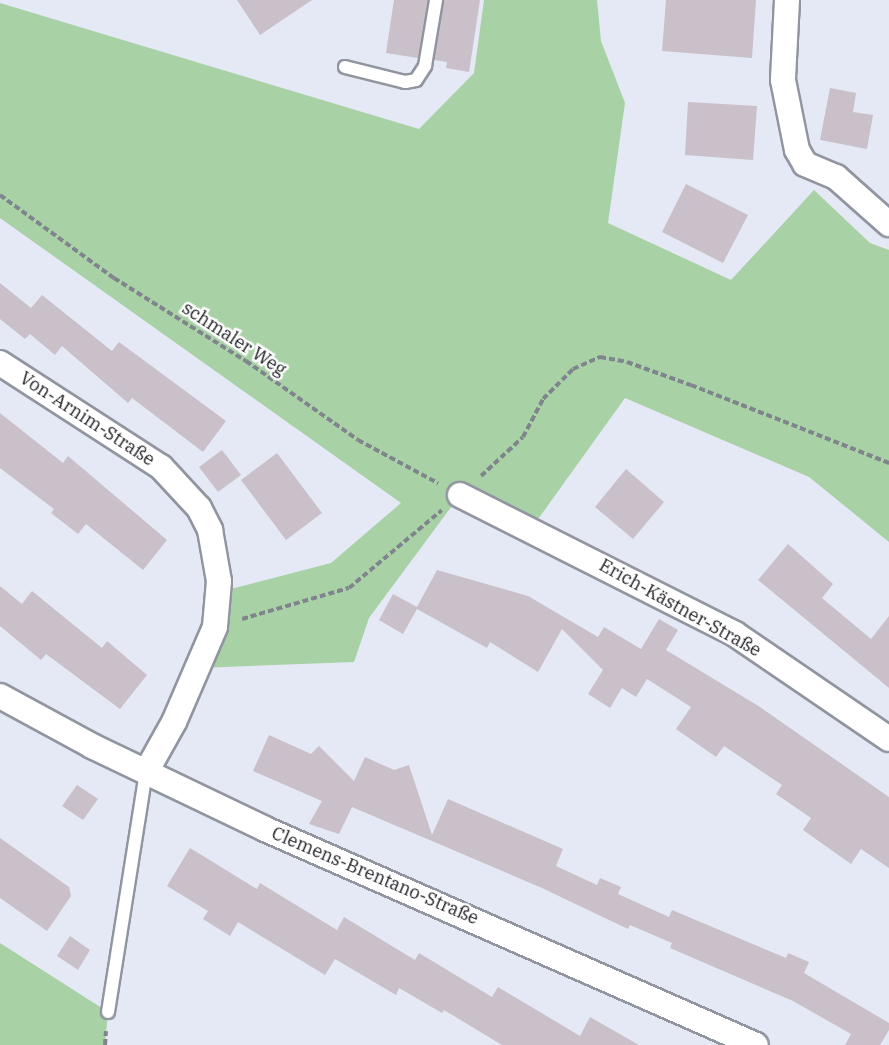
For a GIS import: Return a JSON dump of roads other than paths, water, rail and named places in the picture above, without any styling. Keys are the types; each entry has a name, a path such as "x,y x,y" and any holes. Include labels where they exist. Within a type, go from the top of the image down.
{"street":[{"path":"787,0 783,80 797,150 805,164 836,177 889,224"},
{"name":"Von-Arnim-Straße","path":"0,363 125,441 184,489 210,530 218,557 219,602 215,627 179,711 146,772"},
{"name":"Erich-Kästner-Straße","path":"460,495 735,634 889,739"},
{"name":"Clemens-Brentano-Straße","path":"0,696 146,772 756,1045"}],"lane":[{"path":"345,67 405,82 416,80 425,66 436,0"},
{"path":"108,1012 146,772"}]}
